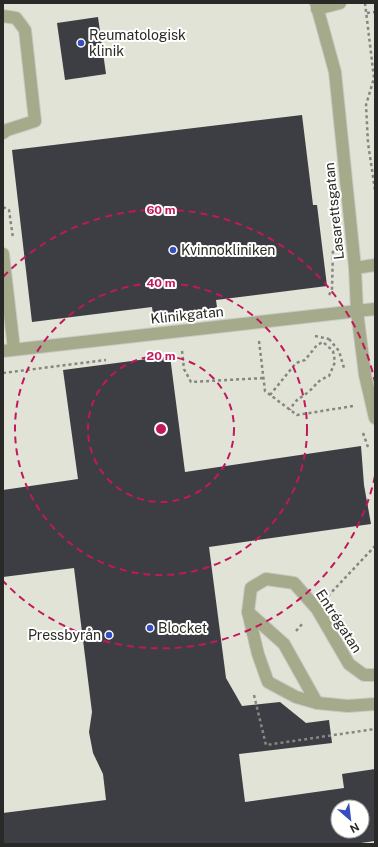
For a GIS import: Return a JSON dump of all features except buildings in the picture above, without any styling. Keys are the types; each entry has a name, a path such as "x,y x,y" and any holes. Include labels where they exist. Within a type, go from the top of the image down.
{"street":[{"path":"314,5 340,3"},
{"name":"Lasarettsgatan","path":"314,5 334,72 357,311 365,375 375,418"},
{"path":"3,16 16,18 25,30 35,121 7,130 3,133"},
{"path":"3,254 8,350"},
{"path":"354,268 375,265"},
{"name":"Klinikgatan","path":"8,350 375,309"},
{"name":"Entrégatan","path":"375,675 364,675 349,664 317,608 294,583 266,579 251,588 248,612 258,654 268,682 296,697 317,703 348,706 375,704"},
{"path":"248,612 284,644 317,703"}],"path":[{"path":"365,3 374,78 366,105 368,143 375,190"},
{"path":"366,13 375,12"},
{"path":"326,299 332,290 333,248"},
{"path":"329,339 339,351"},
{"path":"258,341 265,391 296,415 353,406"},
{"path":"270,395 296,363 305,360 317,345 323,342 333,351 335,362 329,376 318,380 308,392 295,400 290,410"},
{"path":"182,351 184,369 191,382 264,378"},
{"path":"266,745 375,729"}],"shaded area":[{"path":"3,3 375,3 375,844 3,844"}],"place":[{"name":"Reumatologisk klinik","path":"81,43"},
{"name":"Kvinnokliniken","path":"173,250"},
{"name":"Blocket","path":"150,628"},
{"name":"Pressbyrån","path":"109,635"}]}
